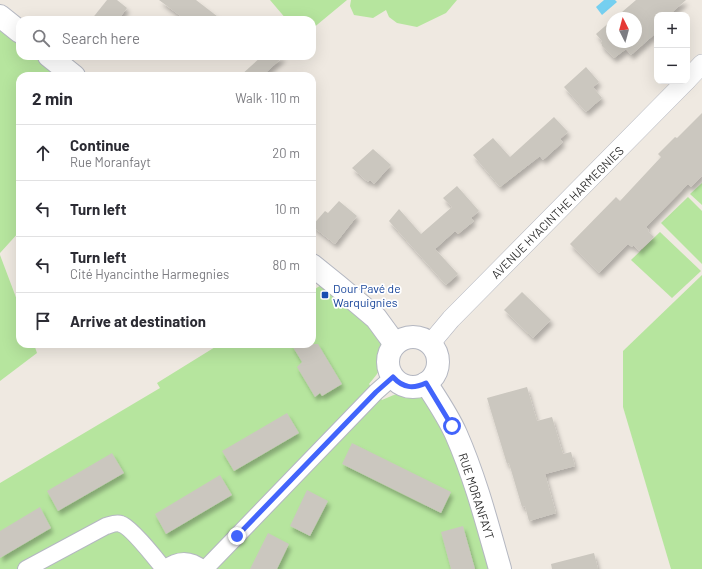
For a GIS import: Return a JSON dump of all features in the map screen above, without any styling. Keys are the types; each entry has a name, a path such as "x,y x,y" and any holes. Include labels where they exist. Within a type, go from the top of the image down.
{"main road":[{"path":"0,16 16,29"},
{"path":"54,60 69,72"},
{"path":"316,268 376,318 395,344"},
{"path":"417,338 430,344 435,350 438,365 432,378 426,383 412,387 405,386 398,382 393,377 389,369 388,361 395,344 401,340 417,338"},
{"name":"RUE MORANFAYT","path":"426,383 456,433 478,492 500,569"}],"street":[{"name":"AVENUE HYACINTHE HARMEGNIES","path":"690,76 702,64"},
{"name":"AVENUE HYACINTHE HARMEGNIES","path":"430,344 451,319 682,84"},
{"path":"26,569 114,523 121,524 132,532 164,569 171,564 180,561 197,564 204,569 376,392 393,377"}],"green space":[{"path":"270,0 347,0 316,26 316,16 284,16"},
{"path":"351,0 457,0 446,13 417,27 397,23 389,17 386,10 373,18 354,15 350,6"},
{"path":"0,16 16,29 16,60 54,60 69,72 16,72 16,235 0,253"},
{"path":"702,183 702,205 690,194"},
{"path":"688,197 702,211 702,264 661,223"},
{"path":"660,232 701,271 672,298 631,260"},
{"path":"0,255 16,297 16,348 35,348 37,353 0,381"},
{"path":"702,275 702,569 671,569 623,407 623,351"},
{"path":"330,279 387,344 382,366 369,384 382,400 397,394 413,392 423,395 434,402 500,569 0,569 0,483 160,388 157,383 214,348 316,348 316,288"}],"water":[{"path":"604,0 615,0 617,2 602,15 596,7"}],"building":[{"path":"107,0 117,0 127,8 121,16 94,16"},
{"path":"159,0 196,0 217,16 181,16"},
{"path":"636,0 686,0 672,12 654,12 654,35 642,45 642,12 622,12"},
{"path":"606,25 606,48 639,48 631,55 626,49 614,58 602,46 602,41 596,34"},
{"path":"258,60 280,60 266,72 244,72"},
{"path":"586,67 599,82 593,87 602,98 586,112 564,87"},
{"path":"702,113 702,176 691,187 688,184 646,227 654,237 639,251 633,245 632,247 628,244 599,273 570,244 616,197 620,201 661,157 658,154 675,137 677,138"},
{"path":"554,117 568,132 560,139 563,142 543,160 540,156 500,187 473,155 493,138 510,157"},
{"path":"373,149 391,165 374,184 370,180 368,182 352,168"},
{"path":"457,186 479,211 471,218 474,221 458,234 455,231 435,249 458,274 446,285 389,221 399,209 421,234 452,207 443,198"},
{"path":"339,201 357,216 335,244 316,229 316,221 325,211 328,213"},
{"path":"522,292 551,320 533,338 504,310"},
{"path":"316,344 318,344 342,384 322,396 320,393 315,397 297,367 302,362 293,348 316,348"},
{"path":"527,387 537,421 552,417 563,454 571,452 575,466 545,474 556,513 529,521 525,506 522,507 509,463 507,464 487,398"},
{"path":"287,413 299,433 234,471 222,451"},
{"path":"352,443 451,492 441,513 342,464"},
{"path":"112,453 124,473 58,511 47,491"},
{"path":"220,475 232,495 166,534 155,514"},
{"path":"307,490 328,501 310,536 290,526"},
{"path":"40,507 51,528 0,558 0,531"},
{"path":"463,526 475,569 451,569 441,532"},
{"path":"268,533 289,544 277,569 250,569"},
{"path":"594,553 598,569 552,569 551,564"}],"place":[{"name":"Dour Pavé de Warquignies","path":"325,295"}],"route":[{"path":"237,536 376,392 393,377 405,386 419,386 426,383 452,426"}]}
